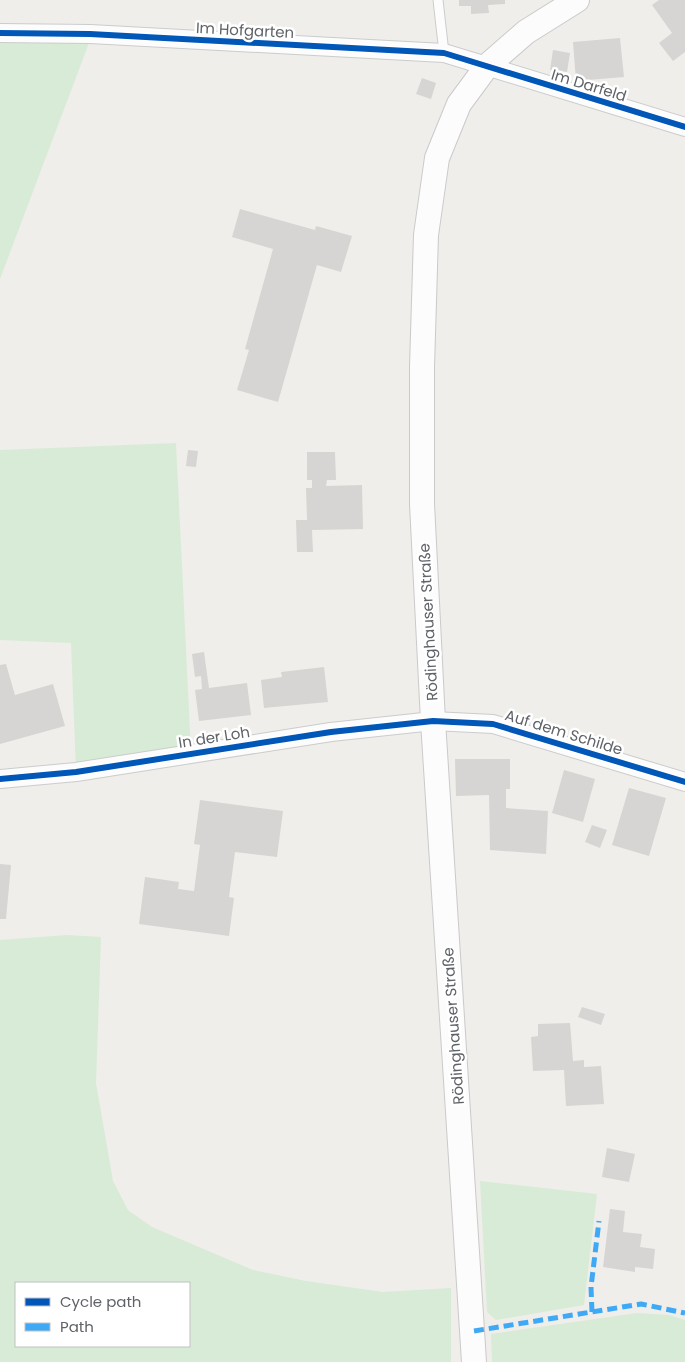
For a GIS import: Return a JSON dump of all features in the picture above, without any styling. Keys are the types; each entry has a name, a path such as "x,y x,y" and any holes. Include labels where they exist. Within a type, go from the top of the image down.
{"main road":[{"name":"Rödinghauser Straße","path":"474,1362 433,722 422,504 422,367 426,235 437,158 459,104 487,66 526,32 577,0"}],"street":[{"name":"Im Hofgarten","path":"0,33 90,34 444,53 487,66"},
{"name":"Im Darfeld","path":"487,66 685,128"},
{"name":"In der Loh","path":"0,778 76,772 332,732 433,722"},
{"name":"Auf dem Schilde","path":"433,722 493,724 685,782"}],"lane":[{"path":"438,0 444,53"}],"green space":[{"path":"0,34 92,35 0,279"},
{"path":"176,443 191,752 76,771 71,643 0,640 0,450"},
{"path":"67,935 101,937 96,1083 113,1181 128,1210 152,1227 253,1270 306,1281 383,1292 451,1288 451,1362 0,1362 0,940"},
{"path":"480,1181 597,1194 584,1305 496,1320 487,1312"},
{"path":"637,1313 669,1315 685,1320 685,1362 492,1362 491,1334"}],"building":[{"path":"459,0 505,0 505,4 488,5 489,13 471,14 471,6 459,6"},
{"path":"659,0 685,0 685,52 673,61 659,43 672,33 652,5"},
{"path":"620,38 624,77 576,81 573,42"},
{"path":"553,50 570,53 567,72 550,70"},
{"path":"422,78 436,83 431,99 416,94"},
{"path":"240,209 315,230 316,226 352,236 341,272 317,265 278,402 237,390 249,350 245,349 273,249 232,237"},
{"path":"188,450 198,451 196,467 186,466"},
{"path":"307,452 335,452 336,480 327,480 326,486 362,485 363,529 312,530 313,552 297,552 296,520 307,520 306,488 312,488 312,480 307,480"},
{"path":"204,652 209,688 247,683 251,715 199,721 195,690 202,689 201,676 195,677 192,654"},
{"path":"6,664 15,695 53,684 65,726 0,744 0,665"},
{"path":"324,667 328,702 264,708 261,680 282,677 281,672"},
{"path":"455,759 510,759 510,789 506,789 506,808 548,811 546,854 490,850 489,795 456,796"},
{"path":"564,770 595,779 583,822 552,813"},
{"path":"629,788 666,798 649,856 612,845"},
{"path":"200,800 283,811 277,857 235,852 229,897 234,898 229,936 139,924 145,877 179,882 178,889 194,891 200,845 194,844"},
{"path":"592,825 607,830 600,848 585,842"},
{"path":"0,864 11,865 6,919 0,919"},
{"path":"582,1007 605,1014 601,1025 578,1017"},
{"path":"570,1023 573,1061 584,1060 584,1067 601,1066 604,1104 566,1106 564,1070 533,1071 531,1037 538,1036 538,1024"},
{"path":"607,1148 635,1154 629,1182 602,1177"},
{"path":"610,1209 625,1211 623,1232 642,1234 640,1247 655,1249 653,1269 635,1267 635,1272 603,1267"}],"marked path":[{"path":"592,1312 591,1287 599,1221"},
{"path":"474,1331 641,1304 685,1313"}],"cycle path":[{"path":"0,33 90,34 444,53 685,127"},
{"path":"0,779 76,772 331,732 433,721 493,724 685,782"}]}
